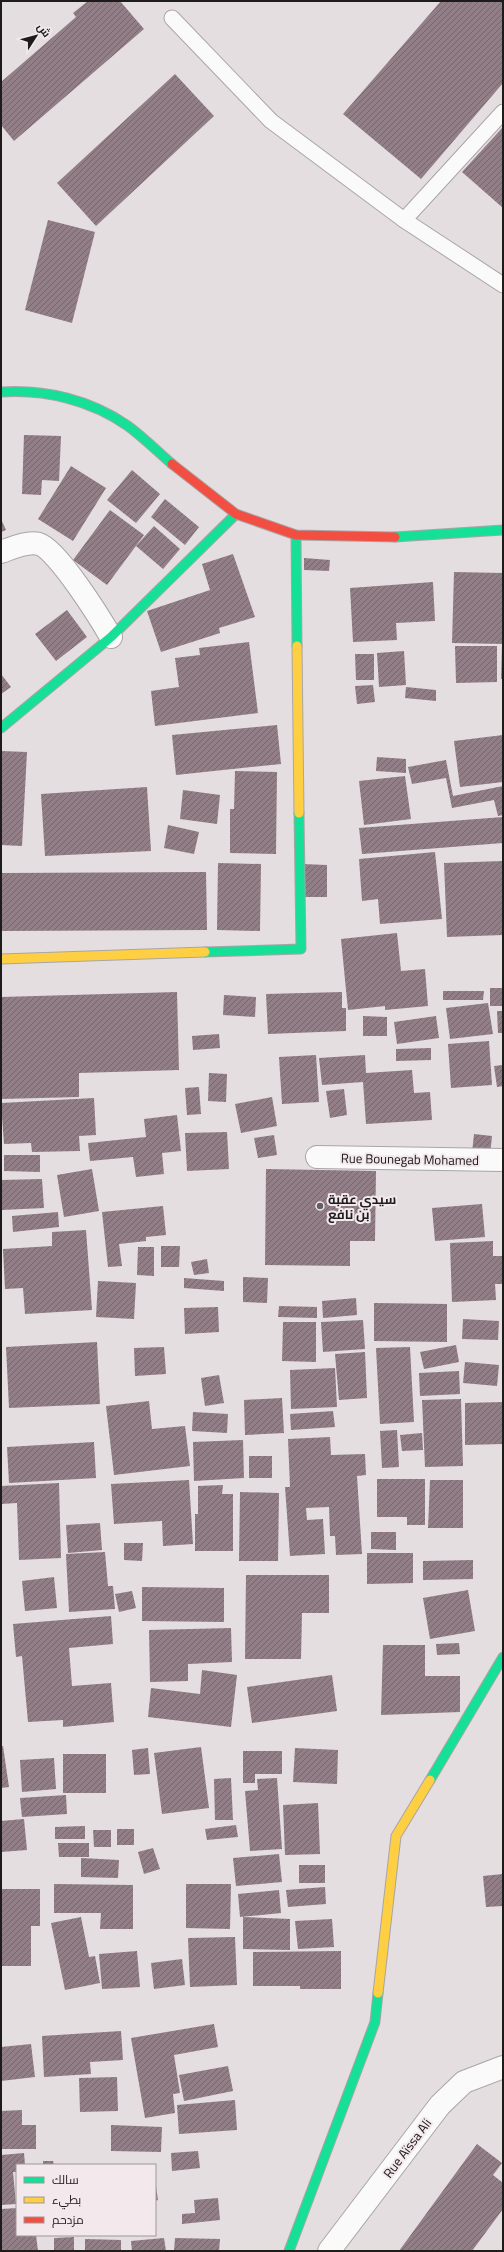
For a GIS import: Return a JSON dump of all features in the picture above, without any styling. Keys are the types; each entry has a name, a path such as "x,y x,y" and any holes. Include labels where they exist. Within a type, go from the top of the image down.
{"street":[{"path":"1,392 27,390 70,398 101,410 128,426 187,477 236,514 296,535 411,537 503,530"},
{"path":"1,728 112,637 236,514"},
{"path":"1,959 301,949 296,535"},
{"path":"1,552 34,543 50,549 93,606 112,637"},
{"name":"Rue Bounegab Mohamed","path":"317,1157 503,1160"},
{"path":"289,2251 375,2022 396,1836 503,1657"},
{"name":"Rue Aïssa Ali","path":"329,2251 440,2105 464,2082 503,2066"}],"lane":[{"path":"172,18 271,121 404,220 503,285"},
{"path":"404,220 503,112"}],"building":[{"path":"88,1 120,1 144,29 14,141 1,125 1,82 76,17 73,13"},
{"path":"441,1 503,1 503,83 421,179 343,114"},
{"path":"175,74 214,116 96,226 57,183"},
{"path":"503,127 503,208 462,172"},
{"path":"48,220 95,232 72,323 25,310"},
{"path":"24,435 61,436 59,481 42,480 41,495 22,494"},
{"path":"71,466 106,488 73,541 38,519"},
{"path":"132,470 160,494 136,523 107,500"},
{"path":"165,499 199,527 185,545 151,517"},
{"path":"110,510 144,535 107,585 73,560"},
{"path":"1,519 6,530 1,532"},
{"path":"154,526 180,549 163,569 136,546"},
{"path":"233,554 255,617 219,628 220,633 161,652 147,611 210,590 202,564"},
{"path":"304,558 330,560 329,571 304,570"},
{"path":"454,572 503,573 503,679 501,679 502,644 452,643"},
{"path":"433,582 435,621 396,623 397,640 353,642 350,588"},
{"path":"67,610 87,637 56,661 35,634"},
{"path":"249,642 258,713 155,726 151,691 179,687 175,658 200,655 199,648"},
{"path":"455,646 497,646 497,682 456,683"},
{"path":"404,651 406,685 379,687 377,653"},
{"path":"355,654 374,654 374,680 356,680"},
{"path":"1,674 11,687 1,694"},
{"path":"373,685 375,702 357,704 355,686"},
{"path":"406,687 436,690 436,701 405,698"},
{"path":"277,725 281,764 176,775 172,735"},
{"path":"503,735 503,782 460,787 454,741"},
{"path":"1,751 27,752 22,846 1,845"},
{"path":"377,757 406,759 406,773 376,771"},
{"path":"446,760 453,796 503,786 503,815 498,816 494,800 452,808 446,778 412,784 408,767"},
{"path":"235,771 277,772 276,854 230,853 230,809 234,809"},
{"path":"405,776 411,819 364,825 359,781"},
{"path":"147,787 151,851 45,856 41,794"},
{"path":"183,790 220,795 217,824 180,819"},
{"path":"503,817 503,843 362,854 359,828"},
{"path":"168,825 199,832 194,854 164,848"},
{"path":"435,852 442,919 380,924 378,899 362,901 359,859"},
{"path":"503,861 503,935 447,937 444,863"},
{"path":"218,863 261,864 260,931 217,930"},
{"path":"302,864 327,865 327,897 301,897"},
{"path":"206,872 207,930 1,931 1,873"},
{"path":"397,933 401,971 425,969 428,1006 385,1010 385,1006 348,1010 341,939"},
{"path":"490,988 503,988 503,1006 490,1006"},
{"path":"443,991 484,991 483,1000 443,1000"},
{"path":"177,992 179,1070 79,1073 79,1097 1,1099 1,997"},
{"path":"342,992 342,1008 346,1008 346,1031 268,1034 266,994"},
{"path":"224,995 256,997 255,1017 223,1015"},
{"path":"488,1003 493,1034 450,1039 446,1008"},
{"path":"497,1011 503,1011 503,1033 498,1033"},
{"path":"363,1016 387,1017 387,1036 363,1036"},
{"path":"436,1016 439,1038 397,1044 394,1022"},
{"path":"219,1034 220,1048 193,1050 192,1036"},
{"path":"489,1041 492,1085 451,1088 448,1044"},
{"path":"431,1048 431,1060 396,1061 396,1049"},
{"path":"316,1055 319,1102 282,1104 279,1057"},
{"path":"365,1055 366,1073 412,1070 414,1093 430,1092 432,1120 366,1124 363,1082 322,1085 319,1058"},
{"path":"503,1065 503,1086 497,1087 494,1066"},
{"path":"209,1073 227,1074 226,1102 208,1101"},
{"path":"199,1087 201,1114 187,1115 185,1088"},
{"path":"344,1089 347,1115 330,1118 326,1091"},
{"path":"272,1097 277,1126 241,1133 235,1104"},
{"path":"94,1098 96,1135 79,1136 80,1151 32,1152 31,1143 4,1144 1,1103"},
{"path":"177,1115 181,1151 162,1153 164,1174 136,1177 133,1157 90,1161 88,1143 146,1137 144,1119"},
{"path":"227,1132 229,1169 187,1171 185,1133"},
{"path":"474,1134 492,1136 490,1155 472,1153"},
{"path":"274,1135 277,1155 258,1158 254,1138"},
{"path":"4,1155 40,1155 40,1172 4,1171"},
{"path":"92,1169 99,1211 64,1217 57,1175"},
{"name":"سيدي عقبة بن نافع","path":"266,1169 376,1171 375,1241 350,1241 350,1266 265,1265"},
{"path":"42,1179 44,1208 2,1210 1,1180"},
{"path":"482,1204 485,1237 435,1241 432,1208"},
{"path":"163,1206 166,1235 146,1237 146,1241 119,1244 122,1266 108,1267 102,1212"},
{"path":"58,1212 59,1227 13,1232 12,1216"},
{"path":"86,1230 92,1310 25,1314 23,1288 5,1289 3,1249 52,1246 52,1232"},
{"path":"493,1241 493,1256 503,1256 503,1284 495,1284 496,1300 452,1302 450,1243"},
{"path":"161,1246 180,1246 179,1267 161,1267"},
{"path":"138,1247 154,1247 154,1276 137,1275"},
{"path":"207,1259 209,1273 194,1275 191,1262"},
{"path":"243,1277 268,1278 267,1303 243,1302"},
{"path":"184,1278 224,1281 224,1291 184,1288"},
{"path":"98,1281 136,1283 134,1319 96,1317"},
{"path":"356,1298 357,1315 323,1318 322,1301"},
{"path":"374,1303 447,1304 447,1342 374,1341"},
{"path":"279,1306 317,1307 317,1318 278,1317"},
{"path":"218,1307 219,1332 185,1334 184,1308"},
{"path":"463,1319 499,1321 498,1340 462,1339"},
{"path":"363,1320 365,1349 323,1352 321,1322"},
{"path":"283,1322 316,1322 316,1362 282,1361"},
{"path":"97,1342 100,1404 9,1408 6,1347"},
{"path":"456,1345 459,1362 424,1369 420,1352"},
{"path":"164,1347 166,1374 135,1376 134,1348"},
{"path":"410,1347 414,1422 380,1424 376,1348"},
{"path":"365,1352 367,1398 339,1400 335,1354"},
{"path":"465,1362 499,1365 497,1386 463,1383"},
{"path":"335,1368 337,1407 291,1409 290,1370"},
{"path":"459,1371 460,1394 420,1396 419,1373"},
{"path":"219,1375 224,1403 205,1406 201,1378"},
{"path":"282,1398 284,1433 245,1435 244,1400"},
{"path":"461,1399 463,1466 425,1467 422,1400"},
{"path":"149,1401 152,1429 185,1426 190,1466 114,1475 106,1406"},
{"path":"503,1402 503,1444 465,1445 465,1403"},
{"path":"333,1411 335,1427 291,1430 290,1414"},
{"path":"193,1412 228,1414 227,1433 192,1431"},
{"path":"397,1430 399,1467 382,1468 380,1431"},
{"path":"422,1433 423,1450 402,1451 400,1435"},
{"path":"330,1437 331,1455 365,1454 366,1475 357,1476 362,1554 336,1555 335,1536 330,1536 329,1507 306,1508 307,1520 323,1519 325,1554 290,1556 285,1487 290,1487 288,1439"},
{"path":"243,1440 244,1478 194,1481 193,1442"},
{"path":"94,1442 96,1478 9,1483 7,1447"},
{"path":"249,1456 272,1456 272,1478 249,1478"},
{"path":"377,1479 425,1479 425,1525 407,1525 407,1517 377,1517"},
{"path":"189,1480 193,1544 163,1546 162,1521 114,1524 111,1484"},
{"path":"430,1480 463,1480 463,1528 428,1528"},
{"path":"59,1483 61,1558 19,1560 17,1503 1,1504 1,1486"},
{"path":"223,1485 222,1494 233,1494 233,1551 195,1551 195,1514 198,1514 198,1486"},
{"path":"240,1492 279,1493 278,1561 239,1561"},
{"path":"100,1523 102,1550 68,1553 66,1525"},
{"path":"371,1532 396,1532 396,1550 371,1549"},
{"path":"124,1543 143,1543 142,1561 124,1560"},
{"path":"105,1552 108,1586 113,1586 115,1609 69,1612 66,1554"},
{"path":"367,1553 413,1553 413,1583 367,1584"},
{"path":"473,1560 473,1579 423,1580 423,1561"},
{"path":"246,1575 329,1575 329,1613 302,1613 301,1659 245,1659"},
{"path":"54,1577 57,1608 25,1611 22,1581"},
{"path":"142,1587 224,1588 224,1622 142,1621"},
{"path":"468,1590 475,1631 430,1639 423,1598"},
{"path":"132,1591 136,1608 119,1612 115,1594"},
{"path":"111,1616 113,1644 69,1648 72,1686 111,1683 114,1722 63,1727 63,1720 28,1722 22,1656 16,1657 13,1624"},
{"path":"231,1628 232,1662 188,1664 188,1681 150,1682 149,1630"},
{"path":"459,1643 460,1654 437,1655 436,1644"},
{"path":"383,1645 425,1645 425,1676 460,1676 460,1712 381,1715"},
{"path":"202,1670 237,1675 231,1727 148,1717 151,1688 200,1694"},
{"path":"332,1675 337,1711 252,1723 247,1687"},
{"path":"1,1746 3,1746 9,1787 1,1788"},
{"path":"201,1747 209,1808 162,1814 154,1753"},
{"path":"148,1748 150,1774 134,1775 132,1750"},
{"path":"295,1748 338,1750 337,1784 293,1782"},
{"path":"243,1751 282,1751 282,1774 255,1774 255,1783 243,1783"},
{"path":"63,1754 106,1754 106,1793 63,1793"},
{"path":"54,1758 56,1789 22,1792 20,1760"},
{"path":"231,1778 233,1820 215,1820 214,1779"},
{"path":"277,1778 282,1849 250,1851 245,1791 258,1790 257,1779"},
{"path":"66,1795 67,1814 22,1817 20,1798"},
{"path":"318,1803 320,1854 285,1855 283,1805"},
{"path":"24,1819 27,1850 1,1852 1,1821"},
{"path":"236,1825 238,1837 207,1840 205,1829"},
{"path":"85,1826 85,1839 55,1839 55,1827"},
{"path":"117,1829 134,1829 134,1845 117,1845"},
{"path":"93,1830 111,1830 111,1847 94,1847"},
{"path":"58,1843 89,1843 89,1857 59,1857"},
{"path":"153,1848 160,1869 144,1874 138,1852"},
{"path":"279,1854 282,1882 236,1886 233,1858"},
{"path":"81,1858 119,1860 118,1878 81,1877"},
{"path":"299,1865 325,1865 325,1883 299,1883"},
{"path":"503,1874 503,1906 486,1907 483,1876"},
{"path":"54,1884 133,1885 133,1929 100,1929 101,1913 54,1913"},
{"path":"186,1884 231,1884 230,1929 186,1928"},
{"path":"325,1887 326,1904 288,1907 286,1890"},
{"path":"1,1889 40,1889 40,1926 31,1926 31,1966 1,1966"},
{"path":"279,1890 281,1913 240,1917 238,1894"},
{"path":"81,1917 89,1957 95,1956 100,1983 65,1990 51,1923"},
{"path":"243,1917 290,1919 290,1950 243,1949"},
{"path":"332,1919 334,1947 298,1949 295,1921"},
{"path":"235,1937 237,1985 190,1987 188,1938"},
{"path":"137,1951 140,1987 102,1989 99,1954"},
{"path":"341,1951 341,1989 300,1989 300,1986 253,1986 253,1952"},
{"path":"182,1959 185,1985 154,1989 151,1963"},
{"path":"214,2024 218,2047 174,2055 180,2093 173,2094 175,2113 145,2118 131,2038"},
{"path":"121,2031 123,2060 90,2062 91,2074 44,2077 42,2036"},
{"path":"31,2044 35,2077 1,2081 1,2047"},
{"path":"228,2066 233,2091 184,2101 179,2075"},
{"path":"117,2077 118,2111 80,2112 79,2078"},
{"path":"235,2100 237,2130 179,2134 177,2105"},
{"path":"22,2110 22,2125 36,2125 36,2149 1,2149 1,2111"},
{"path":"111,2125 162,2127 161,2152 111,2151"},
{"path":"477,2144 502,2163 493,2175 503,2183 503,2209 472,2251 399,2251"},
{"path":"198,2151 200,2168 172,2171 171,2153"},
{"path":"24,2153 25,2164 16,2164 16,2172 13,2172 16,2204 1,2205 1,2155"},
{"path":"43,2161 53,2161 54,2164 43,2164"},
{"path":"156,2187 158,2200 156,2201"},
{"path":"218,2198 220,2220 182,2224 182,2214 195,2213 194,2200"},
{"path":"16,2208 16,2236 36,2236 38,2251 1,2251 1,2209"},
{"path":"74,2237 74,2251 54,2251 54,2238"},
{"path":"164,2238 166,2251 132,2251 131,2241"},
{"path":"175,2238 220,2239 219,2251 174,2251"},
{"path":"85,2239 121,2240 121,2251 85,2251"}],"traffic: fast":[{"path":"1,392 34,392 67,398 99,409 128,426 145,439 172,464"},
{"path":"1,728 111,637 236,514"},
{"path":"395,537 503,530"},
{"path":"296,535 297,646"},
{"path":"205,952 301,949 299,813"},
{"path":"430,1780 503,1657"},
{"path":"289,2251 375,2022 378,1993"}],"traffic: slow":[{"path":"297,646 299,813"},
{"path":"1,959 205,952"},
{"path":"378,1993 396,1836 430,1780"}],"traffic: jam":[{"path":"172,464 236,514 296,535 395,537"}],"place":[{"name":"سيدي عقبة بن نافع","path":"320,1206"}]}
